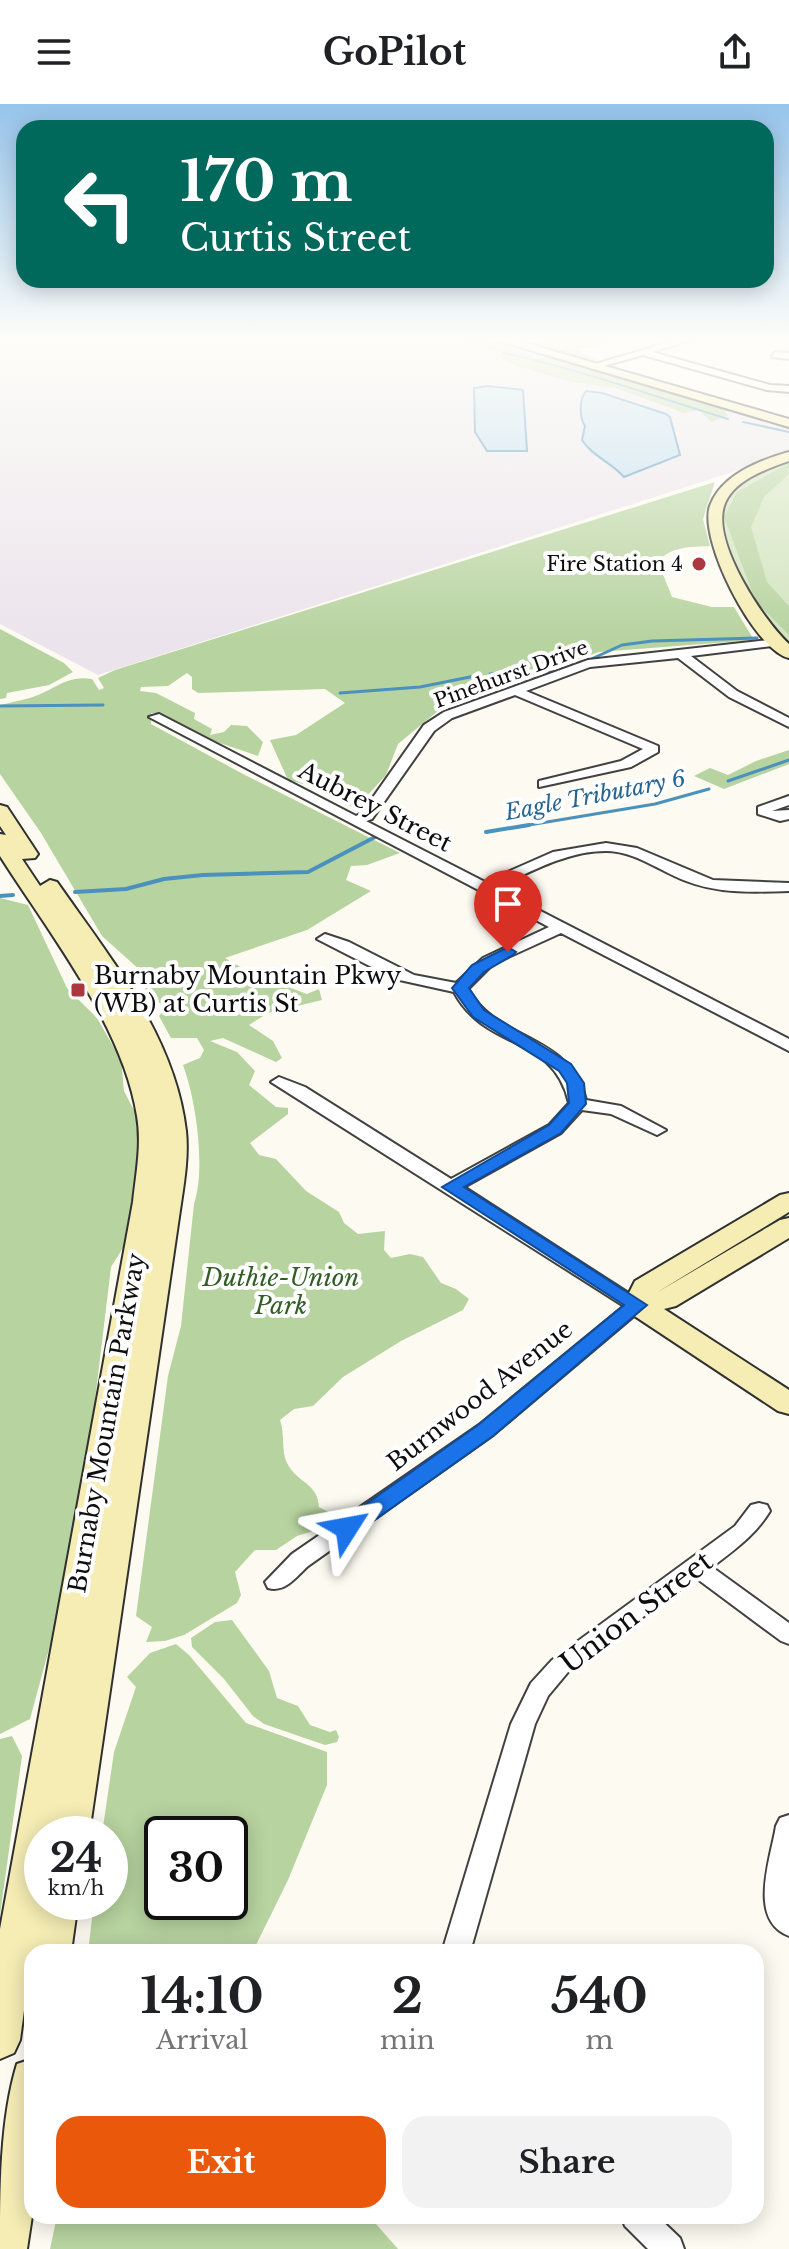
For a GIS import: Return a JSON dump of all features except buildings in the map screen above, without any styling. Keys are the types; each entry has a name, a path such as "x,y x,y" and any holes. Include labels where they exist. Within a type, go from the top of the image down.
{"main road":[{"path":"783,648 752,611 727,560 714,518 728,489 761,466 789,456"},
{"name":"Burnaby Mountain Parkway","path":"0,811 147,1037 162,1071 173,1135 166,1217 73,1816"},
{"name":"Burnaby Mountain Parkway","path":"0,840 128,1045 147,1093 151,1145 146,1202 0,2040"},
{"path":"637,1305 645,1287 789,1201"},
{"path":"637,1305 666,1300 789,1226"},
{"path":"637,1305 789,1404"},
{"path":"52,1944 56,1920"},
{"path":"5,2249 24,2129"}],"street":[{"name":"Pinehurst Drive","path":"355,821 367,816 433,723 514,690 597,662 783,648"},
{"path":"682,655 733,694 789,723"},
{"path":"514,690 653,749 626,764 544,784"},
{"name":"Aubrey Street","path":"155,717 789,1046"},
{"path":"789,800 763,810 765,814 775,817 789,814"},
{"path":"484,888 564,854 604,847 642,854 706,883 789,887"},
{"path":"460,988 488,961 560,928"},
{"path":"325,939 345,944 395,974 419,982 460,988 478,1014 565,1067 575,1083 578,1104"},
{"path":"279,1082 299,1091 637,1305"},
{"path":"578,1104 615,1110 657,1130"},
{"path":"451,1187 555,1129 578,1104"},
{"name":"Burnwood Avenue","path":"276,1582 300,1560 486,1430 637,1305"},
{"name":"Union Street","path":"458,1944 523,1724 539,1690 560,1666 743,1532 759,1511"},
{"path":"696,1567 789,1635"},
{"path":"789,1826 777,1897 778,1908 789,1924"},
{"path":"644,2224 669,2249"}],"shaded area":[{"path":"0,440 789,440 789,454 98,675 0,624"}],"green space":[{"path":"789,458 789,648 760,615 748,594 723,530 721,507 731,489 740,482"},
{"path":"789,463 789,474 764,497 751,527 767,582 789,606 789,635 756,602 724,517 737,492"},
{"name":"Duthie-Union Park","path":"715,482 703,519 710,546 675,550 658,562 672,597 712,607 734,607 754,640 599,652 444,706 398,744 386,775 364,799 361,808 345,805 333,792 288,780 270,740 296,735 345,703 325,689 198,693 192,689 192,677 187,673 168,686 141,687 140,691 156,693 195,713 194,719 212,729 210,735 224,732 231,725 247,726 263,742 258,756 214,741 163,714 151,713 151,724 400,853 367,865 351,866 346,880 371,891 307,930 225,958 251,973 307,994 319,989 322,1000 268,1013 249,1025 273,1041 282,1058 276,1062 223,1038 210,1041 237,1052 255,1071 249,1085 276,1107 288,1108 288,1114 250,1143 259,1155 276,1159 306,1191 339,1212 344,1223 358,1234 385,1231 384,1250 391,1258 410,1254 423,1257 441,1283 469,1299 463,1310 401,1341 343,1377 313,1406 294,1409 280,1420 287,1463 315,1493 319,1507 330,1513 320,1529 297,1536 276,1550 255,1550 235,1572 241,1595 237,1603 184,1635 165,1641 146,1642 152,1627 136,1616 168,1376 181,1326 198,1189 199,1153 195,1115 183,1065 200,1058 204,1050 197,1038 171,1038 159,1016 166,1007 147,995 141,971 102,936 41,833 0,774 0,705 33,697 76,679 92,679 99,690 104,688 98,678 115,670"},
{"path":"0,629 64,663 73,672 49,685 7,693 6,698 0,699"},
{"path":"789,750 789,764 724,789 694,776 710,768 728,775"},
{"path":"0,898 28,905 67,988 97,1018 121,1060 124,1091 138,1118 139,1153 133,1232 111,1267 83,1500 55,1627 30,1719 0,1734"},
{"path":"232,1620 269,1671 277,1698 298,1706 310,1725 330,1732 336,1730 339,1737 337,1742 325,1745 264,1724 253,1716 224,1679 192,1647 191,1638 215,1622"},
{"path":"176,1644 189,1655 246,1723 327,1752 327,1785 288,1880 256,1944 89,1944 92,1920 128,1920 128,1816 105,1816 114,1752 136,1687 127,1677 150,1653"},
{"path":"12,1736 22,1756 0,1915 0,1739"},
{"path":"55,2224 376,2224 398,2249 50,2249"}],"water":[{"path":"480,440 526,440 527,451 487,451"},
{"path":"582,440 676,440 680,455 624,477"}],"waterway":[{"path":"587,661 622,645 652,641 757,638"},
{"path":"490,674 556,672"},
{"path":"340,693 420,687 480,675"},
{"path":"0,706 103,705"},
{"name":"Eagle Tributary 6","path":"728,781 789,760"},
{"name":"Eagle Tributary 6","path":"529,825 655,804 709,789"},
{"name":"Eagle Tributary 6","path":"486,832 529,825"},
{"name":"Eagle Tributary 6","path":"517,827 529,825"},
{"path":"75,892 126,889 164,879 203,875 308,872 377,836"},
{"path":"0,896 13,895"}],"place":[{"name":"Fire Station 4","path":"699,564"},
{"name":"Burnaby Mountain Pkwy (WB) at Curtis St","path":"78,990"}],"route":[{"path":"347,1528 486,1430 637,1305 451,1187 555,1129 578,1104 575,1083 565,1067 550,1055 478,1014 460,988 478,968 508,952"}]}
